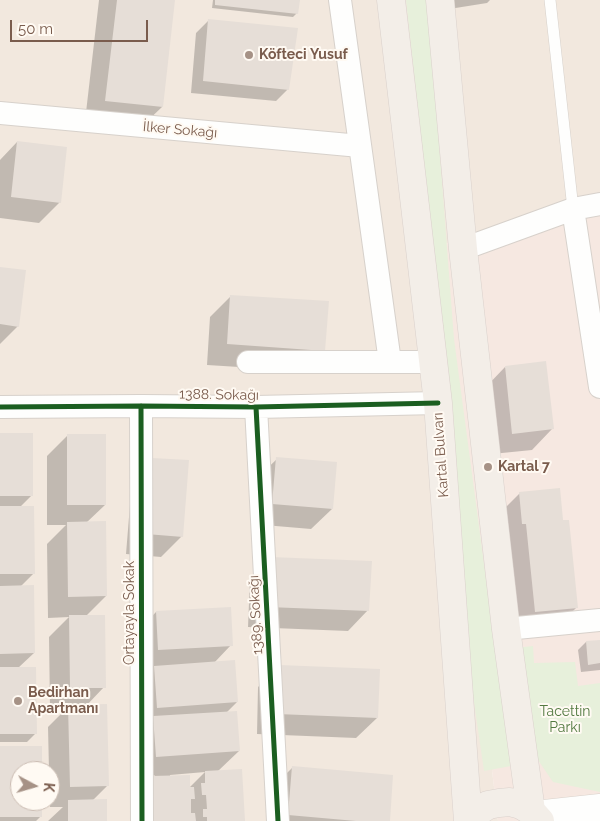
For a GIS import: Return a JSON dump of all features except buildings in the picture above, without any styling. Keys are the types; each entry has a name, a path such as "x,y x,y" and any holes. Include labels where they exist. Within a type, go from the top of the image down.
{"main road":[{"name":"Kartal Bulvarı","path":"391,0 438,403 469,821"},
{"path":"440,0 463,249 506,629 535,816"},
{"path":"469,821 479,811 499,802 521,805 535,816"}],"street":[{"path":"340,0 390,362"},
{"name":"İlker Sokağı","path":"0,113 360,146"},
{"path":"463,249 573,209 600,204"},
{"path":"573,209 600,387"},
{"path":"248,362 432,362"},
{"name":"1388. Sokağı","path":"0,407 256,407 438,403"},
{"name":"Ortayayla Sokak","path":"141,406 142,821"},
{"name":"1389. Sokağı","path":"256,407 278,821"},
{"path":"506,629 600,620"},
{"path":"535,816 600,808"}],"lane":[{"path":"550,0 573,209"}],"shaded area":[{"path":"0,0 600,0 600,198 431,248 498,821 0,821"},
{"path":"600,198 600,821 498,821 431,248"}],"green space":[{"path":"406,0 428,0 454,339 511,766 484,771 456,578 443,338"},
{"name":"Tacettin Parkı","path":"533,646 534,663 575,662 578,686 600,683 600,792 553,782 536,757 514,648"}],"cycle path":[{"path":"0,407 256,407 438,403"},
{"path":"141,406 142,821"},
{"path":"256,407 278,821"}],"place":[{"name":"Köfteci Yusuf","path":"249,55"},
{"name":"Kartal 7","path":"488,467"},
{"name":"Bedirhan Apartmanı","path":"18,701"}]}
